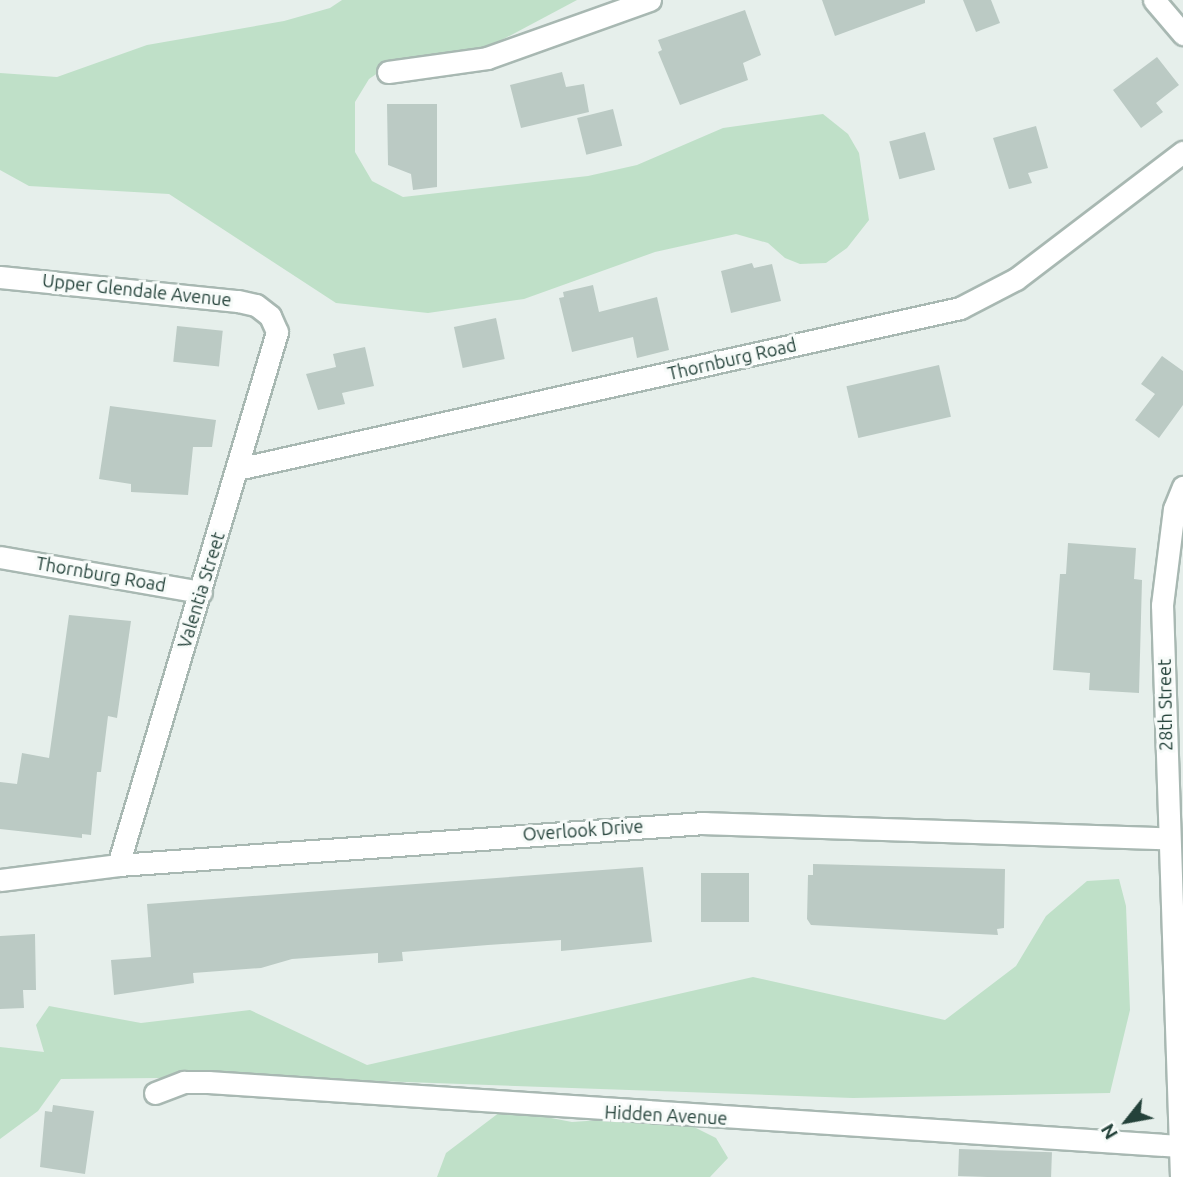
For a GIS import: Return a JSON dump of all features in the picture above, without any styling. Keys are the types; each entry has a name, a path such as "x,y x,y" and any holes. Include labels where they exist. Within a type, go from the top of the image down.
{"street":[{"path":"388,72 487,58 650,0"},
{"path":"1154,0 1183,34"},
{"name":"Thornburg Road","path":"237,470 960,308 1016,279 1183,152"},
{"name":"Upper Glendale Avenue","path":"0,277 238,301 256,305 270,316"},
{"name":"Valentia Street","path":"118,865 276,348 277,332 270,316"},
{"name":"28th Street","path":"1181,1177 1168,838 1173,638 1165,561 1183,487"},
{"name":"Thornburg Road","path":"0,557 201,592"},
{"name":"Overlook Drive","path":"0,880 118,865 704,823 1168,838"},
{"name":"Hidden Avenue","path":"155,1093 184,1082 208,1082 1180,1146"}],"green space":[{"path":"342,0 577,0 481,51 391,64 369,79 355,102 355,152 372,181 403,197 588,176 637,165 723,128 823,114 848,134 859,153 869,220 847,248 826,263 800,264 785,258 768,243 736,234 655,252 524,299 428,313 336,303 169,194 29,186 0,170 0,73 57,77 147,45 284,21 330,8"},
{"path":"1119,879 1126,906 1130,1010 1110,1093 853,1098 267,1077 61,1079 38,1111 0,1139 0,1047 44,1052 36,1025 49,1006 141,1023 250,1010 367,1065 753,977 945,1020 1016,966 1046,916 1087,881"},
{"path":"504,1109 572,1122 630,1118 694,1127 716,1138 728,1158 710,1177 437,1177 446,1153"}],"building":[{"path":"822,0 925,0 925,3 835,36"},
{"path":"963,0 991,0 1000,23 976,32"},
{"path":"745,10 761,55 743,63 748,80 680,105 658,52 662,50 658,40"},
{"path":"1157,57 1179,85 1156,103 1163,112 1141,128 1113,90"},
{"path":"562,72 566,87 584,84 589,112 521,128 510,85"},
{"path":"387,104 437,104 437,187 413,190 411,174 388,165"},
{"path":"613,109 622,146 586,155 577,118"},
{"path":"1036,126 1048,168 1028,173 1032,183 1009,189 993,138"},
{"path":"925,132 935,170 899,179 889,142"},
{"path":"752,263 754,268 772,264 781,301 731,313 721,271"},
{"path":"593,285 599,312 657,297 669,350 637,358 633,337 572,352 559,298 564,297 563,292"},
{"path":"496,318 505,359 463,368 454,327"},
{"path":"177,326 223,331 219,367 173,362"},
{"path":"365,347 374,386 342,393 345,404 318,410 306,374 336,367 333,354"},
{"path":"1162,356 1183,371 1183,405 1159,438 1135,420 1155,394 1141,384"},
{"path":"939,365 951,417 858,438 846,386"},
{"path":"110,406 216,420 212,447 193,447 188,495 131,492 131,484 99,479"},
{"path":"1068,543 1136,548 1134,579 1142,580 1139,693 1089,690 1090,673 1053,670 1060,574 1066,574"},
{"path":"69,615 131,621 117,718 108,716 101,772 97,772 91,835 82,834 82,838 0,829 0,782 17,784 22,753 49,758"},
{"path":"813,864 1005,869 1004,928 997,929 998,935 811,925 807,919 808,875 813,875"},
{"path":"643,867 652,942 561,951 561,940 488,945 402,952 403,961 378,963 378,953 292,959 261,968 193,973 194,983 114,995 111,960 151,957 147,904"},
{"path":"701,873 749,873 749,922 701,922"},
{"path":"35,934 36,990 23,990 24,1008 0,1009 0,936"},
{"path":"53,1105 94,1111 85,1174 40,1167 45,1111 52,1112"},
{"path":"959,1149 1052,1152 1051,1177 958,1176"}]}
